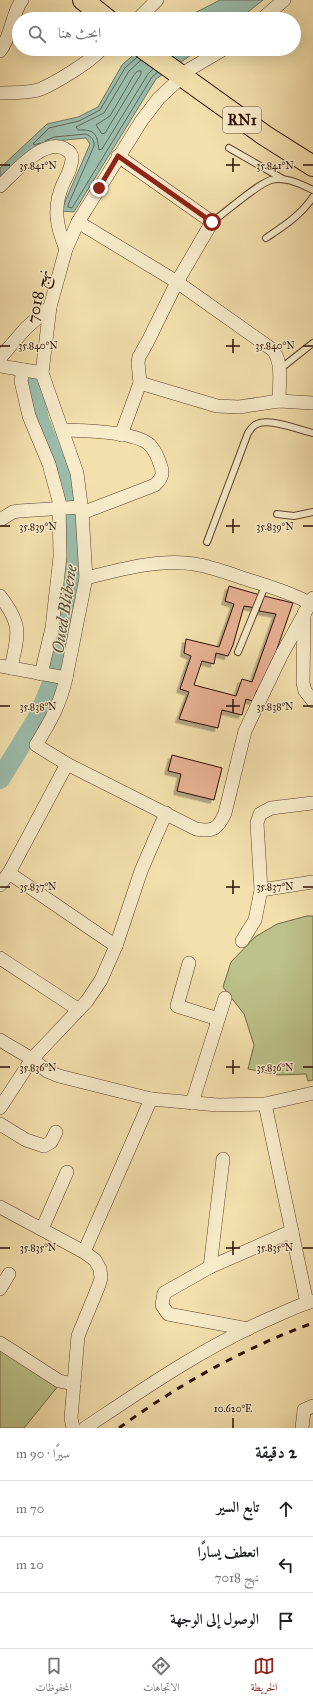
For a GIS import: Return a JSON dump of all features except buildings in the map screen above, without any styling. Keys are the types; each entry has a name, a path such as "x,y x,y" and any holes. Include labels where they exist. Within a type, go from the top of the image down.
{"main road":[{"path":"83,0 98,12"},
{"name":"RN1","path":"154,56 264,135 313,166"}],"street":[{"path":"17,12 22,0"},
{"path":"145,12 157,0"},
{"path":"270,12 284,0"},
{"path":"0,51 12,27"},
{"path":"0,93 25,92 40,89 94,56"},
{"name":"نهج 7018","path":"67,764 36,745 51,721 62,697 64,678 86,578 77,473 42,373 50,307 66,249 78,222 118,156 150,108 177,73 190,69 212,56"},
{"path":"0,186 41,150 62,147 69,151 72,157 70,169 58,196 56,211 59,233 66,249"},
{"path":"118,156 212,222 177,282 148,341 138,357 140,383 122,435"},
{"path":"78,222 177,282 273,350 278,356 279,401"},
{"path":"0,358 26,328 50,307"},
{"path":"0,366 42,373"},
{"path":"23,370 22,381 28,416 49,464 60,508 60,557 52,628 44,675"},
{"path":"140,383 217,406 239,407 279,401 313,403"},
{"path":"0,520 13,512 60,508 80,509 155,485 160,480 163,471 157,454 149,444 136,438 122,435 94,431 63,430"},
{"path":"86,578 159,564 193,564 300,598 309,604"},
{"path":"0,596 11,611 18,633 6,667 64,678"},
{"path":"309,604 308,644 304,683 305,691 313,701"},
{"path":"0,885 9,873 67,764 196,829 207,831 216,828 221,822 225,813 242,730 309,604"},
{"path":"242,941 255,920 262,890 257,823 260,814 271,808 313,803"},
{"path":"0,1108 32,1059 79,1010 101,980 116,946 141,871 166,813"},
{"path":"9,873 116,946"},
{"path":"262,890 313,882"},
{"path":"0,958 79,1010"},
{"path":"190,963 177,1006 218,1019"},
{"path":"192,1103 225,998"},
{"path":"0,1040 32,1059 47,1071 72,1081 151,1099 218,1105 264,1104 313,1093"},
{"path":"84,1252 151,1099"},
{"path":"85,1428 156,1380 202,1352 248,1328 310,1302 292,1231 264,1104"},
{"path":"0,1124 26,1140 44,1146 51,1142 56,1132"},
{"path":"210,1267 223,1159"},
{"path":"42,1229 67,1172"},
{"path":"0,1207 84,1252 95,1260 100,1269 101,1278 99,1285 78,1336 71,1418 72,1428"},
{"path":"248,1328 168,1314 162,1305 164,1293 210,1267 292,1231"},
{"path":"0,1289 9,1274"},
{"path":"0,1343 59,1381 74,1384"},
{"path":"302,1428 304,1410 313,1406"}],"lane":[{"path":"229,148 284,180"},
{"path":"212,222 260,185 271,180 294,181 313,190"},
{"path":"266,238 294,219 306,207 313,197"},
{"path":"279,370 313,343"},
{"path":"207,542 248,433 252,427 257,424 268,422 313,433"},
{"path":"277,514 294,516 313,512"},
{"path":"238,652 265,586"}],"green space":[{"path":"307,916 313,916 313,1080 308,1081 306,1074 278,1075 248,1069 254,1045 244,1014 223,987 231,962 255,937 277,924"},
{"path":"0,1348 58,1386 24,1428 0,1428"}],"water":[{"path":"220,0 263,0 248,12 197,12"},
{"path":"132,56 190,56 156,79 74,212 61,211 90,144 86,138 54,141 0,182 0,168 47,124 78,117 98,107 122,65"}],"waterway":[{"name":"Oued Blibene","path":"0,779 37,719 51,686 70,587 72,555 61,475 39,420 32,382"}],"railway":[{"path":"119,1428 164,1397 212,1369 262,1344 313,1323"}],"route":[{"path":"99,188 118,156 212,222"}]}
